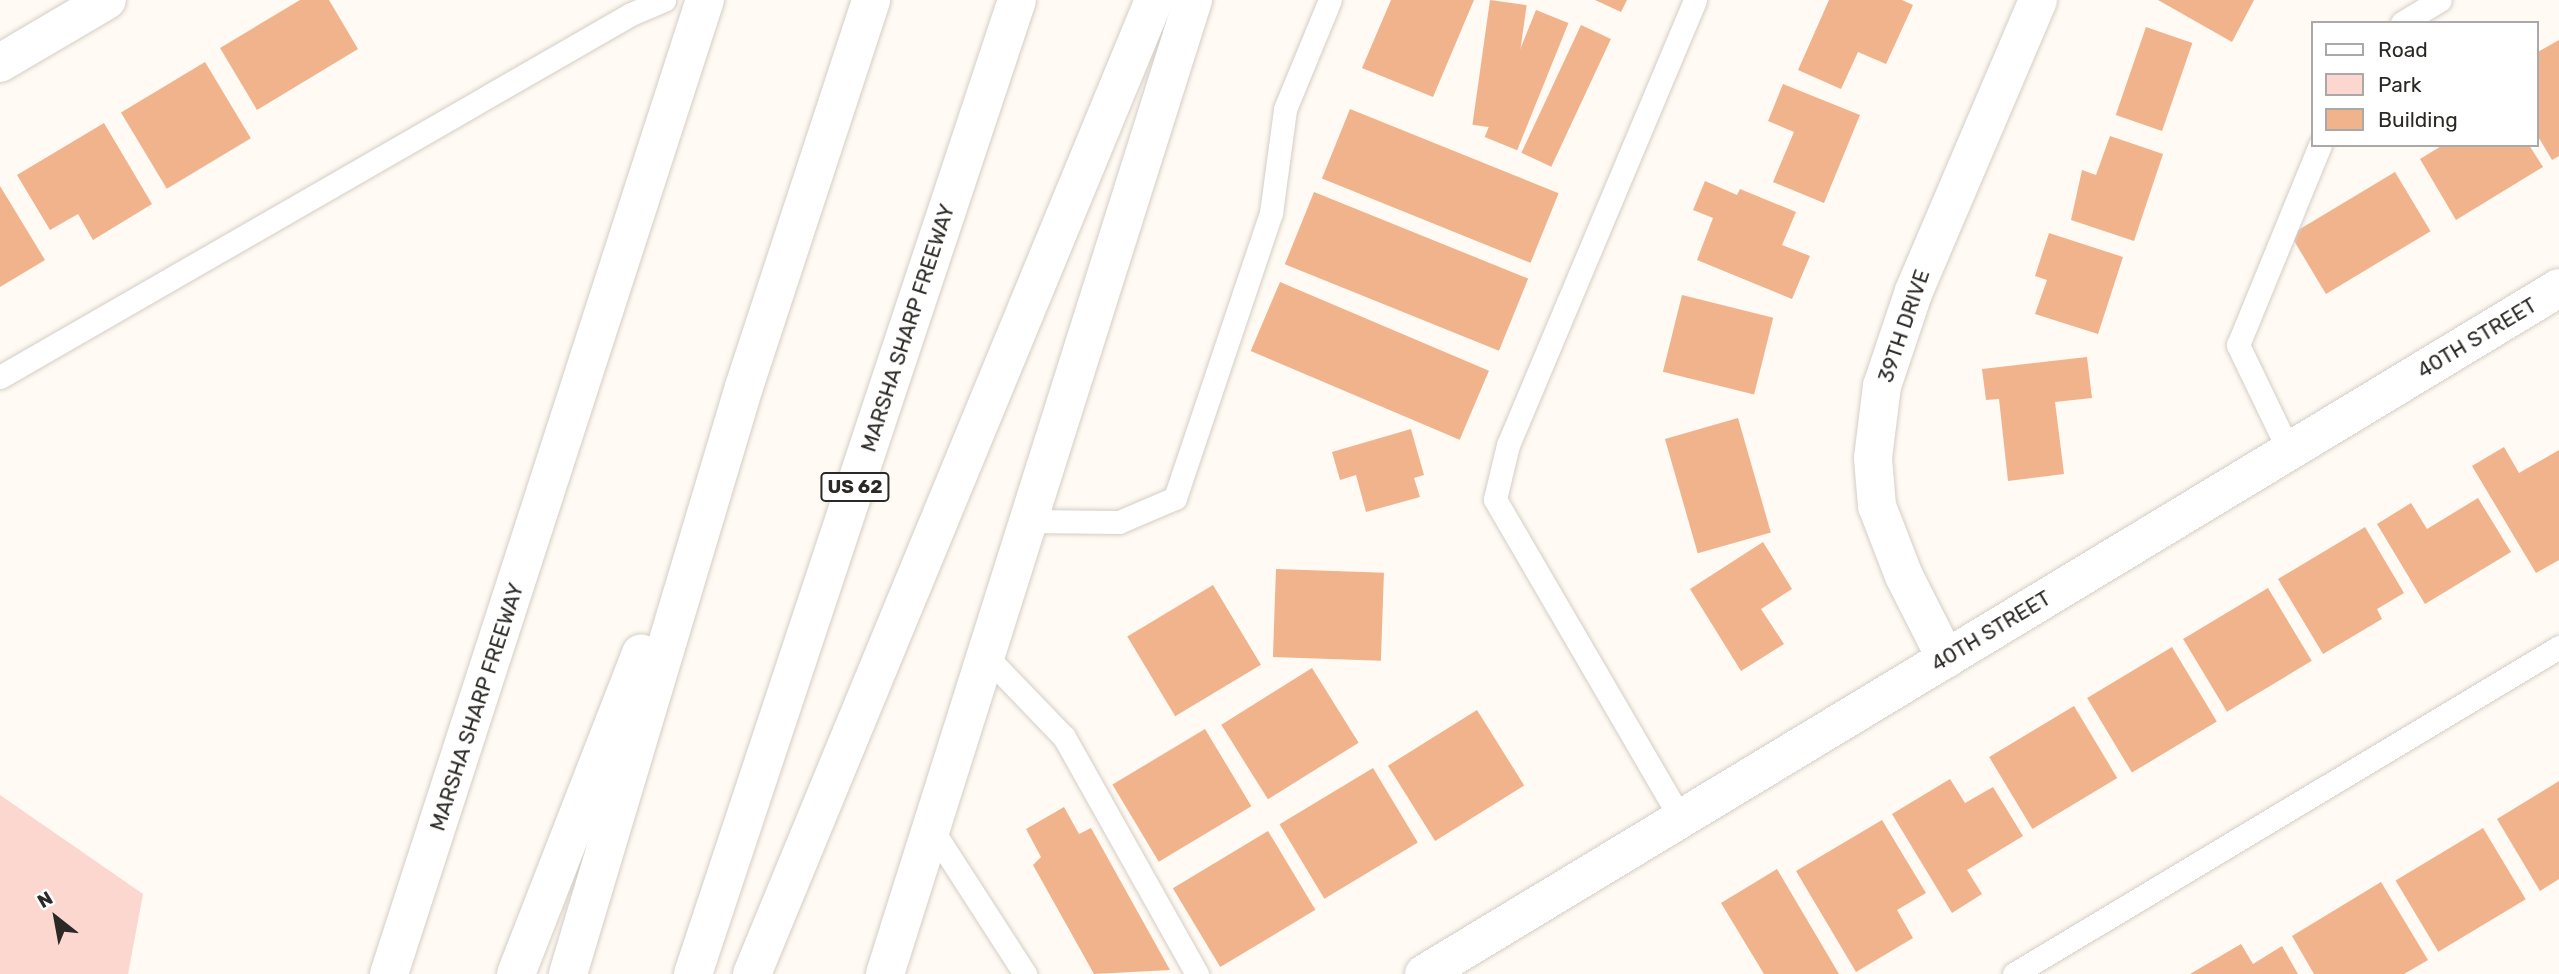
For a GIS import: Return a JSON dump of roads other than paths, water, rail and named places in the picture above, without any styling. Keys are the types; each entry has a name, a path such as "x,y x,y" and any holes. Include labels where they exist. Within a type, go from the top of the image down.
{"main road":[{"path":"0,63 107,0"},
{"name":"MARSHA SHARP FREEWAY","path":"389,974 705,0"},
{"path":"568,974 744,387 871,0"},
{"name":"MARSHA SHARP FREEWAY","path":"693,974 1017,0"},
{"path":"752,974 1154,0"},
{"path":"885,974 1193,0"},
{"name":"39TH DRIVE","path":"1946,659 1904,576 1877,506 1873,458 1882,386 1914,291 2038,0"},
{"name":"40TH STREET","path":"1424,974 2559,288"},
{"path":"516,974 744,387"}],"lane":[{"path":"0,377 631,14 664,0"},
{"path":"1028,521 1119,522 1175,498 1271,213 1285,110 1330,0"},
{"path":"1681,819 1495,499 1508,445 1695,0"},
{"path":"2405,21 2440,0"},
{"path":"2289,451 2238,345 2318,147"},
{"path":"2014,974 2559,646"},
{"path":"986,656 1065,737 1197,974"},
{"path":"931,828 1025,974"}]}
